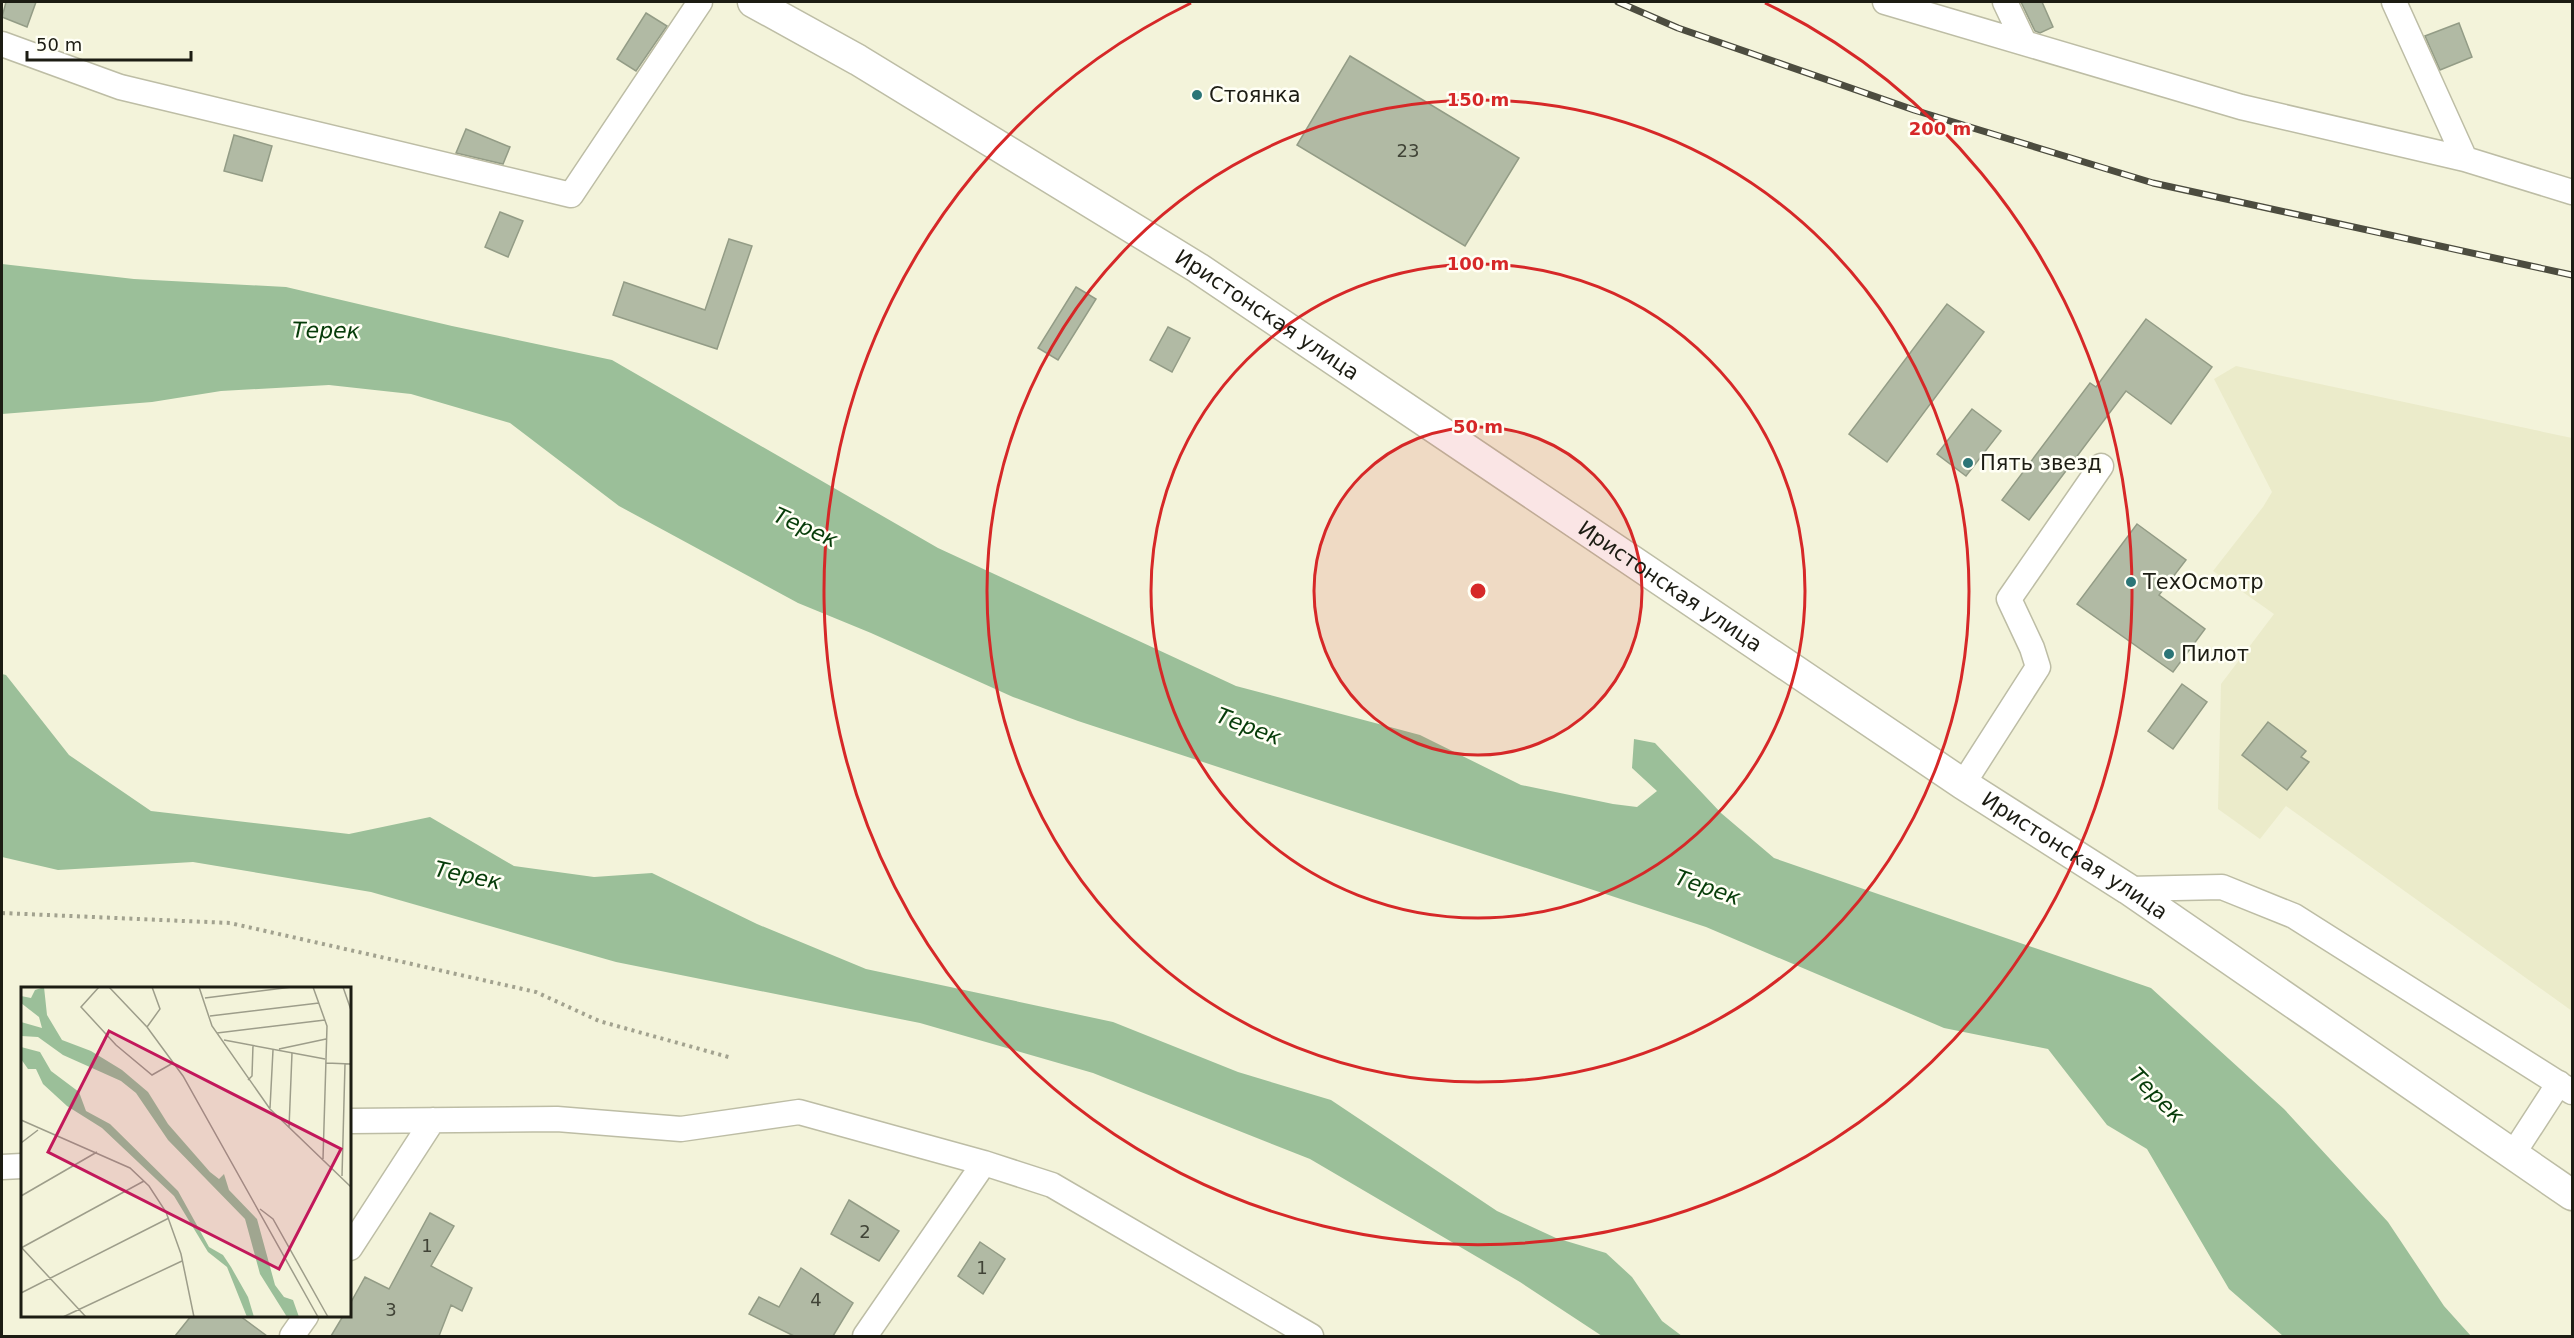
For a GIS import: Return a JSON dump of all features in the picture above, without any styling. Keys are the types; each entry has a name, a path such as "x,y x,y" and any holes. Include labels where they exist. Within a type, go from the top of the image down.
{"main road":[{"name":"Иристонская улица","path":"753,2 858,60 1198,268 1963,784 2128,889 2572,1195"}],"street":[{"path":"2,44 120,87 571,195 700,2"},
{"path":"1886,2 2241,107 2465,159 2572,192"},
{"path":"2005,2 2024,42"},
{"path":"2394,2 2465,159"},
{"path":"1963,784 2038,667 2032,648 2009,599 2101,466"},
{"path":"2128,889 2222,887 2294,916 2566,1087 2513,1154"},
{"path":"351,1121 557,1119 681,1129 799,1112 984,1163 1052,1185 1311,1336"},
{"path":"351,1246 433,1120"},
{"path":"865,1336 984,1163"},
{"path":"2,1167 21,1167"},
{"path":"292,1336 305,1317"}],"path":[{"path":"2,913 230,923 536,992 599,1021 732,1058"}],"shaded area":[{"path":"2236,366 2572,438 2572,1011 2286,806 2260,839 2218,809 2221,684 2274,614 2213,571 2272,492 2214,379"}],"water":[{"name":"Терек","path":"2,264 134,279 286,287 612,360 938,548 1236,686 1420,735 1521,785 1637,807 1657,791 1632,768 1634,739 1655,743 1721,813 1774,858 2151,988 2284,1109 2388,1222 2444,1306 2471,1336 2283,1336 2229,1289 2147,1149 2107,1125 2048,1049 1944,1028 1706,927 1078,721 1013,697 798,603 619,506 510,423 411,394 329,385 221,391 152,402 2,414"},
{"name":"Терек","path":"2,674 6,675 69,755 151,811 349,834 430,817 514,866 594,877 652,873 757,924 866,969 1113,1022 1238,1072 1331,1100 1497,1211 1556,1238 1606,1253 1632,1277 1662,1321 1682,1336 1602,1336 1520,1282 1310,1159 1093,1073 920,1023 616,962 371,892 193,862 58,870 2,857"}],"building":[{"path":"6,2 36,2 27,27 2,17"},
{"path":"2021,2 2042,2 2053,27 2040,33 2035,31"},
{"path":"646,13 667,26 636,71 617,59"},
{"path":"2459,23 2472,57 2440,70 2425,36"},
{"path":"1350,56 1519,158 1465,246 1297,145"},
{"path":"466,129 510,147 503,164 456,153"},
{"path":"234,135 272,146 262,181 224,171"},
{"path":"500,212 523,221 508,257 485,247"},
{"path":"729,239 752,246 717,349 613,315 624,282 705,310"},
{"path":"1076,287 1096,299 1058,360 1038,348"},
{"path":"1947,304 1984,332 1887,462 1849,434"},
{"path":"2146,319 2212,367 2171,424 2126,391 2029,520 2002,500 2090,383 2096,387"},
{"path":"1168,327 1190,338 1172,372 1150,360"},
{"path":"1972,409 2001,431 1966,476 1937,454"},
{"name":"ТехОсмотр","path":"2137,524 2186,560 2159,595 2205,629 2173,672 2077,604"},
{"path":"2182,684 2207,702 2173,749 2148,731"},
{"path":"2268,722 2306,751 2301,757 2309,762 2287,790 2242,755"},
{"path":"849,1200 899,1231 879,1261 831,1234"},
{"path":"430,1213 454,1226 431,1266 472,1288 462,1311 451,1305 439,1336 331,1336 342,1317 351,1317 351,1302 365,1277 389,1289"},
{"path":"980,1242 1005,1259 983,1294 958,1276"},
{"path":"801,1268 853,1303 833,1336 794,1336 749,1314 759,1297 779,1307"},
{"path":"190,1317 241,1317 267,1336 175,1336"}],"railway":[{"path":"1618,2 1678,28 1914,110 2153,183 2572,275"}],"place":[{"name":"Стоянка","path":"1197,95"},
{"name":"Пять звезд","path":"1968,463"},
{"name":"ТехОсмотр","path":"2131,582"},
{"name":"Пилот","path":"2169,654"}]}
